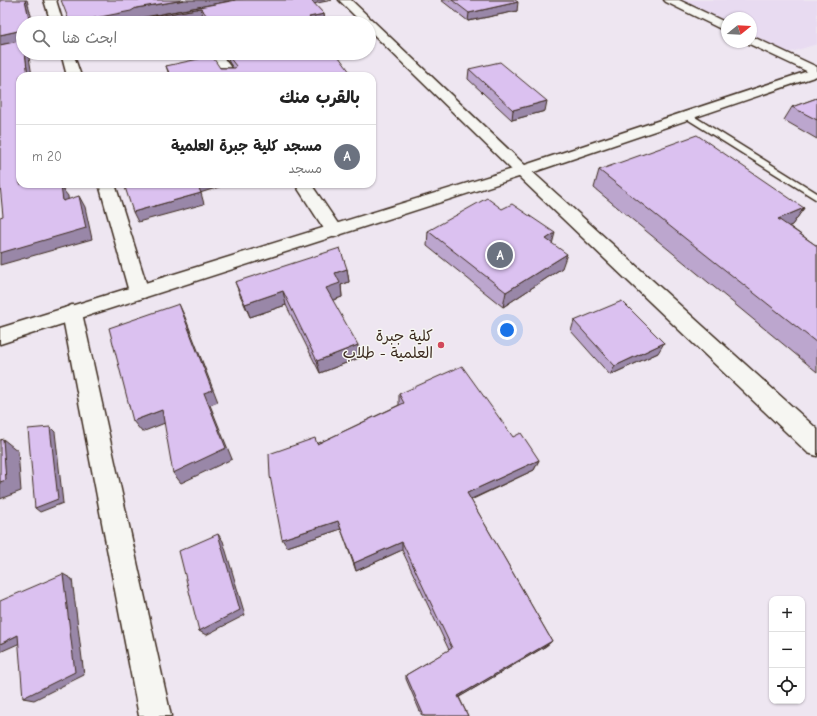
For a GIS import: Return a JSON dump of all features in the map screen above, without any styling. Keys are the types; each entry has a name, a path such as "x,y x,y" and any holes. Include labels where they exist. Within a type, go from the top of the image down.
{"street":[{"path":"50,0 55,16"},
{"path":"345,0 362,16"},
{"path":"670,0 721,25"},
{"path":"177,16 202,11"},
{"path":"376,30 522,171 817,445"},
{"path":"757,43 817,72"},
{"path":"69,60 73,72"},
{"path":"219,60 227,72"},
{"path":"0,336 522,171 817,72"},
{"path":"107,188 139,292"},
{"path":"306,188 334,231"},
{"path":"72,313 155,716"}],"lane":[{"path":"687,115 817,197"}],"shaded area":[{"path":"683,0 817,0 817,44 788,53 757,37 757,12 721,12 721,19"}],"building":[{"path":"0,0 25,0 28,16 16,16 16,31 0,35"},
{"path":"61,0 184,0 136,8 131,11 106,16 67,16"},
{"path":"236,0 311,0 324,14 314,16 207,16 201,8 157,15"},
{"path":"452,0 515,0 518,2 469,13"},
{"path":"16,42 16,60 26,60 27,72 16,72 16,188 61,188 63,201 79,196 86,228 0,253 0,217 3,216 0,185 0,45"},
{"path":"194,60 215,60 220,68 235,68 236,66 231,60 341,60 350,72 169,72 166,66"},
{"path":"500,62 547,101 513,110 469,69"},
{"path":"817,98 817,120 792,107"},
{"path":"697,135 804,208 778,219 817,246 817,343 599,170"},
{"path":"125,188 199,188 201,193 133,212"},
{"path":"487,198 502,209 512,204 555,233 546,239 567,254 506,292 428,231"},
{"path":"340,248 347,269 335,273 340,283 326,288 358,345 317,361 283,291 245,304 235,282"},
{"path":"622,301 664,343 615,366 574,321"},
{"path":"179,304 212,390 204,393 226,448 173,473 162,410 133,421 109,328"},
{"path":"462,366 513,437 521,433 539,460 467,493 552,641 458,696 468,716 424,716 406,675 452,648 402,542 354,563 338,521 282,539 270,476 269,454 315,438 317,444 404,403 399,394"},
{"path":"50,427 58,499 35,508 28,429"},
{"path":"3,439 6,480 0,482 0,440"},
{"path":"218,534 240,610 199,631 179,551"},
{"path":"63,574 75,672 23,698 18,635 0,644 0,601"}],"place":[{"name":"مسجد كلية جبرة العلمية","path":"500,255"},
{"name":"كلية جبرة العلمية - طلاب","path":"441,345"}]}
